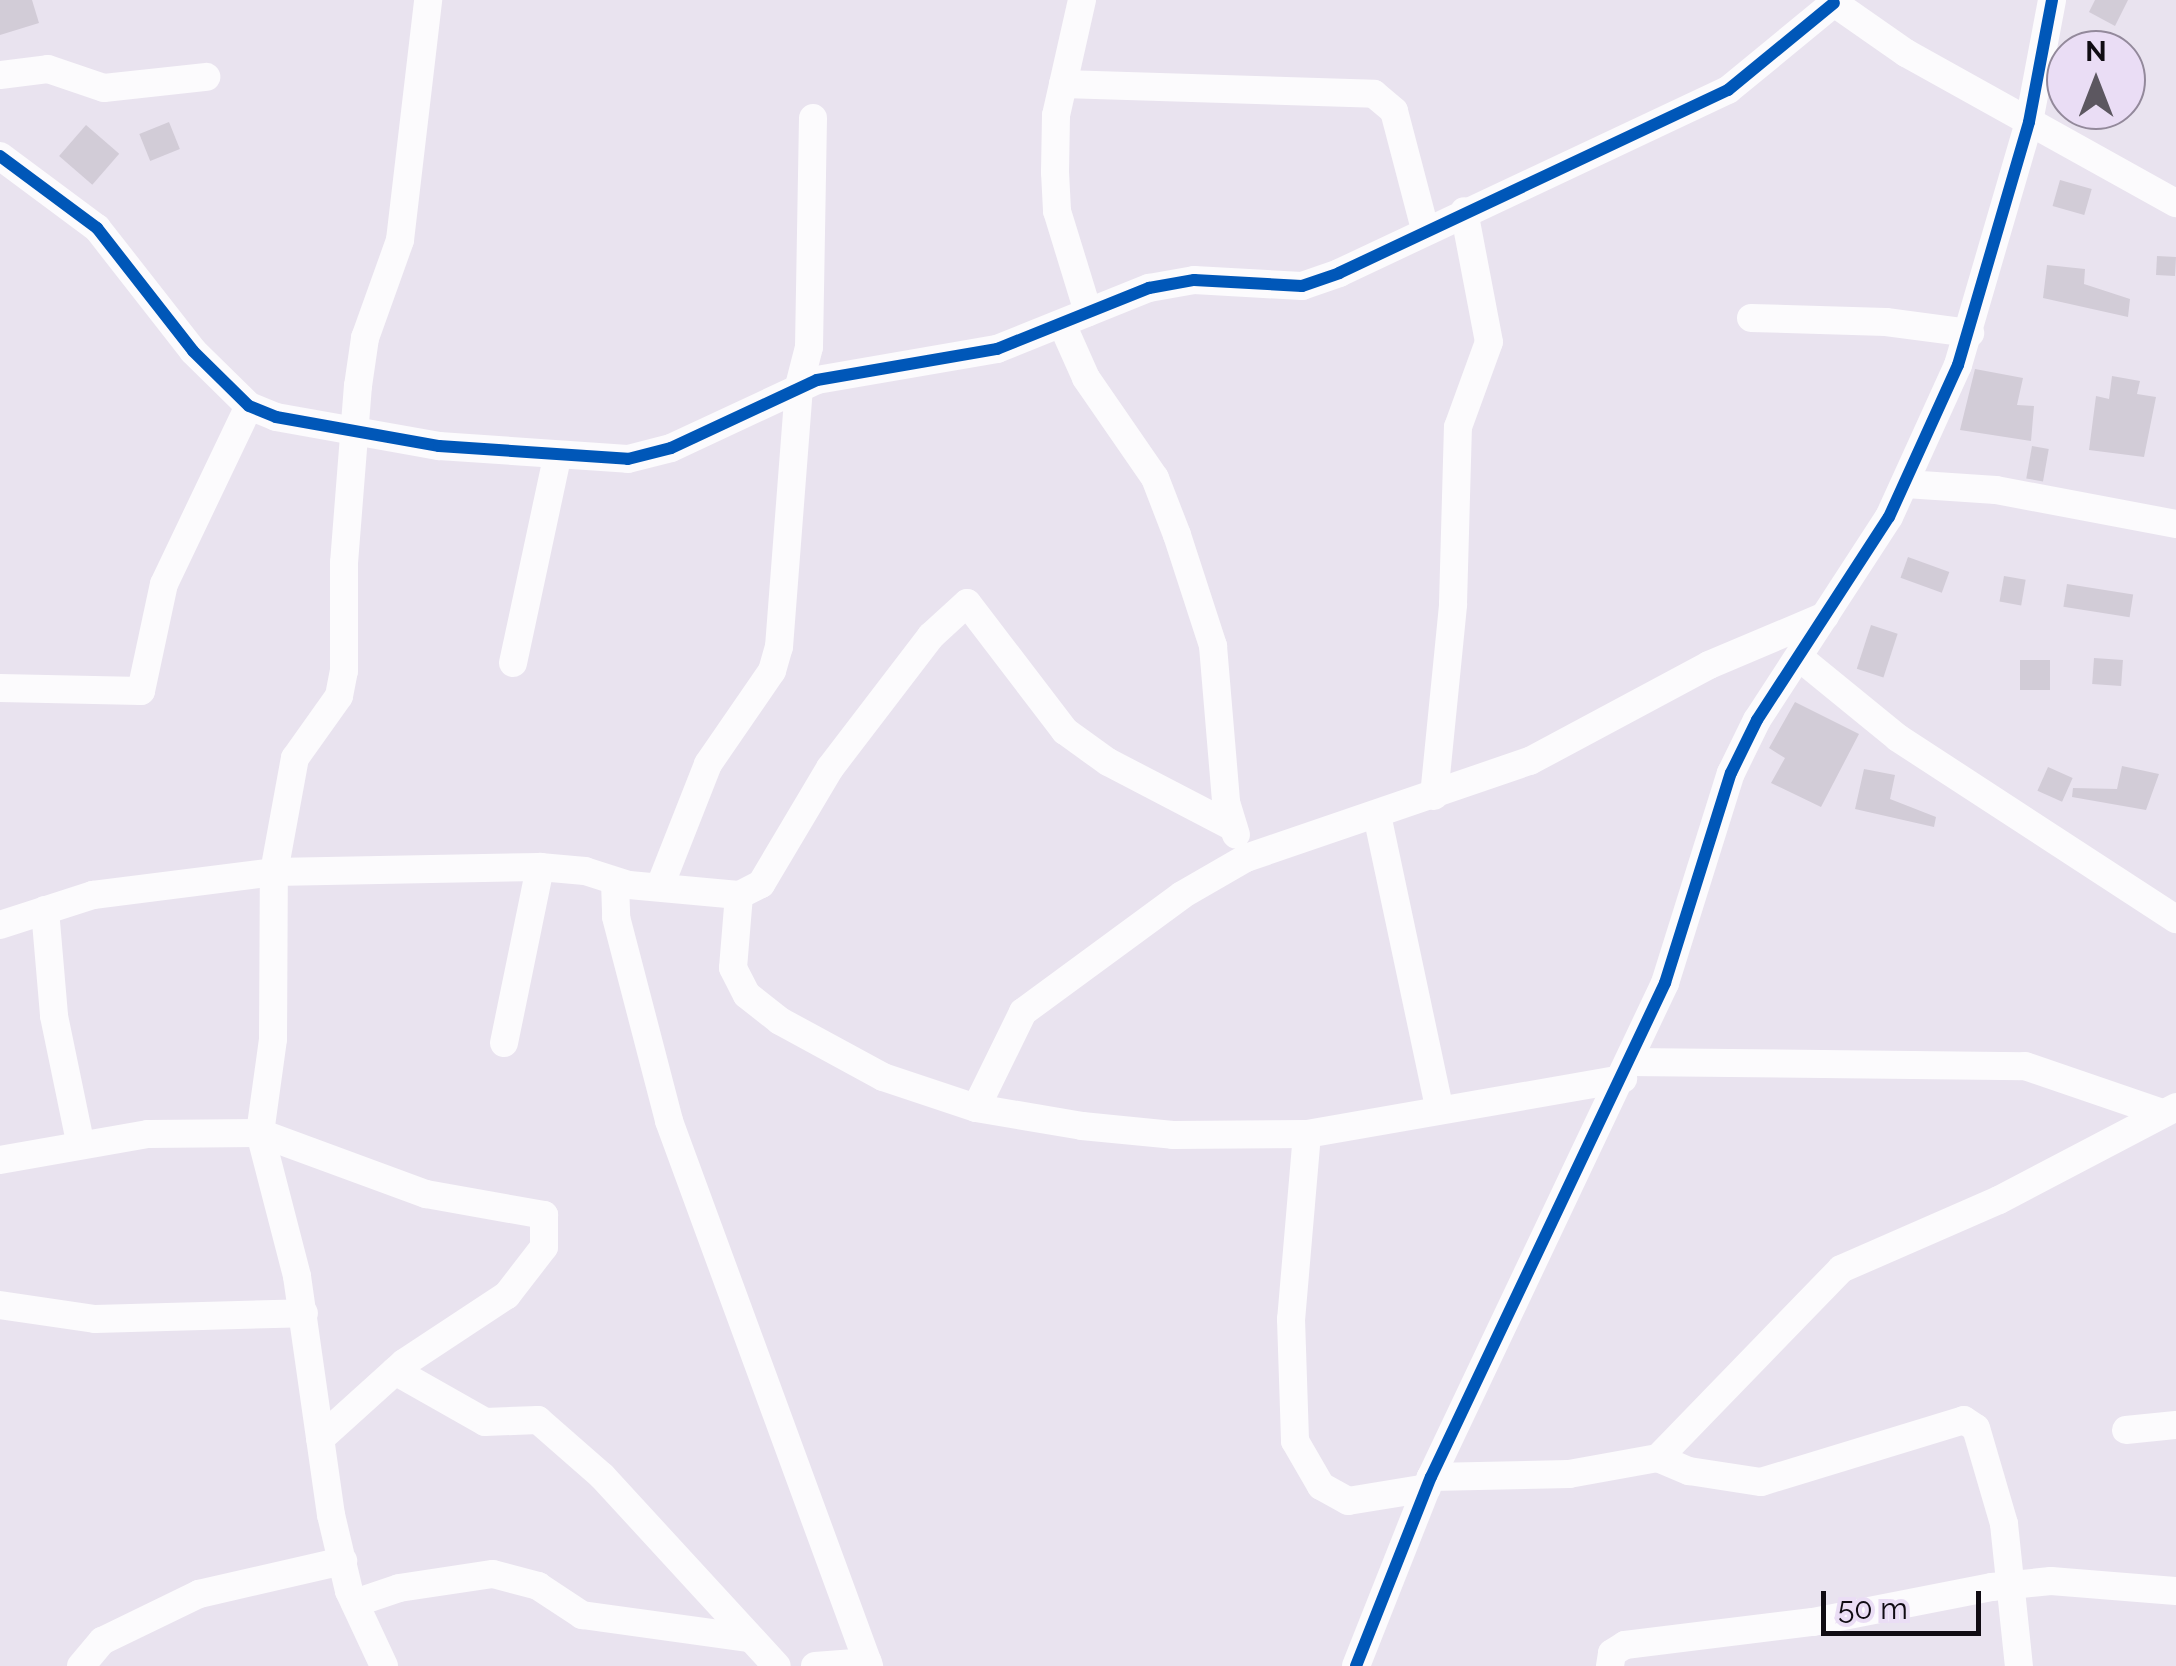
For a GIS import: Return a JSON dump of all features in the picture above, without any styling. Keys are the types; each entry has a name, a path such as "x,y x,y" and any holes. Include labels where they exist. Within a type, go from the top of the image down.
{"street":[{"path":"384,1666 355,1603 343,1561 320,1438 304,1313 260,1133 273,1039 274,872 295,758 339,696 344,672 354,426 365,338 400,240 428,0"},
{"path":"1082,0 1056,115 1058,211 1088,312"},
{"path":"1356,1666 1429,1482 1627,1071 1665,983 1731,773 1906,484 1970,334 2029,122 2052,0"},
{"path":"0,156 97,228 202,362 249,406 276,416 354,426 439,446 557,458 628,459 671,448 799,386 997,349 1149,288 1194,280 1302,286 1728,90 1832,2 1906,53 2176,203"},
{"path":"0,75 48,69 104,88 206,77"},
{"path":"1063,84 1374,94 1394,111 1425,229"},
{"path":"660,886 708,764 772,671 779,647 799,386 809,347 813,118"},
{"path":"1434,796 1453,604 1458,427 1489,342 1464,211"},
{"path":"1751,318 1886,322 1970,334"},
{"path":"1062,324 1086,378 1155,478 1177,535 1214,646 1233,827 1246,858"},
{"path":"0,688 142,691 164,584 249,406"},
{"path":"513,662 557,458"},
{"path":"1906,484 1996,490 2176,524"},
{"path":"0,925 151,885 274,872 540,867 585,871 615,882 739,895 761,884 830,768 932,636 967,603 1065,731 1108,762 1233,827"},
{"path":"976,1108 1023,1012 1103,948 1246,858 1530,761 1709,665 1828,614"},
{"path":"1800,658 1898,738 2176,919"},
{"path":"1376,815 1439,1106"},
{"path":"504,1043 540,867"},
{"path":"615,882 616,917 669,1120 868,1664 815,1666"},
{"path":"739,895 732,968 747,995 823,1048 976,1108 1174,1135 1307,1134 1439,1106 1583,1084 1627,1071 2024,1066 2168,1109"},
{"path":"45,910 56,1033 80,1142"},
{"path":"1583,1084 1607,1112"},
{"path":"1658,1458 1841,1269 1999,1200 2168,1109"},
{"path":"0,1160 80,1142 148,1134 260,1133 426,1194 544,1216 544,1247 507,1296 395,1371 320,1438"},
{"path":"1307,1134 1291,1319 1295,1441 1321,1486 1348,1501 1429,1482 1569,1474 1658,1458 1689,1471 1761,1482 1964,1420 1976,1428 2004,1524 2019,1666"},
{"path":"0,1305 94,1319 304,1313"},
{"path":"395,1371 485,1422 538,1420 602,1476 777,1666"},
{"path":"2126,1430 2176,1426"},
{"path":"81,1666 102,1641 199,1594 343,1561"},
{"path":"355,1603 414,1585 493,1574 538,1586 582,1615 748,1638"},
{"path":"1610,1666 1612,1653 1625,1645 1812,1622 2012,1585 2051,1581 2176,1592"}],"building":[{"path":"0,0 32,0 39,23 0,35"},
{"path":"2095,0 2128,0 2115,26 2089,12"},
{"path":"169,122 180,149 150,161 139,134"},
{"path":"86,125 119,154 92,185 59,156"},
{"path":"2060,180 2092,189 2084,215 2053,206"},
{"path":"2157,256 2176,257 2175,276 2156,275"},
{"path":"2047,265 2085,269 2084,284 2130,299 2128,317 2043,298"},
{"path":"1975,369 2023,378 2017,405 2034,406 2031,441 1960,430"},
{"path":"2112,376 2140,381 2137,394 2156,397 2144,457 2089,450 2096,396 2109,399"},
{"path":"2032,446 2049,449 2043,481 2026,478"},
{"path":"1908,557 1949,572 1942,593 1900,578"},
{"path":"2004,576 2026,580 2021,605 1999,602"},
{"path":"2067,584 2133,594 2130,617 2063,607"},
{"path":"1871,625 1898,634 1883,677 1857,669"},
{"path":"2094,658 2123,660 2121,686 2092,684"},
{"path":"2020,660 2050,660 2050,690 2020,690"},
{"path":"1795,702 1859,734 1821,807 1771,783 1785,758 1769,748"},
{"path":"2122,766 2159,774 2146,810 2072,797 2073,788 2117,789"},
{"path":"2048,767 2073,778 2062,802 2037,791"},
{"path":"1864,769 1895,775 1890,799 1936,817 1934,827 1855,809"}],"cycle path":[{"path":"1356,1666 1431,1477 1665,983 1731,773 1757,720 1889,517 1958,365 2029,122 2052,0"},
{"path":"0,156 97,228 193,351 249,406 276,417 439,446 628,459 671,448 817,380 997,349 1149,288 1194,280 1302,286 1339,273 1728,90 1834,3"}]}
